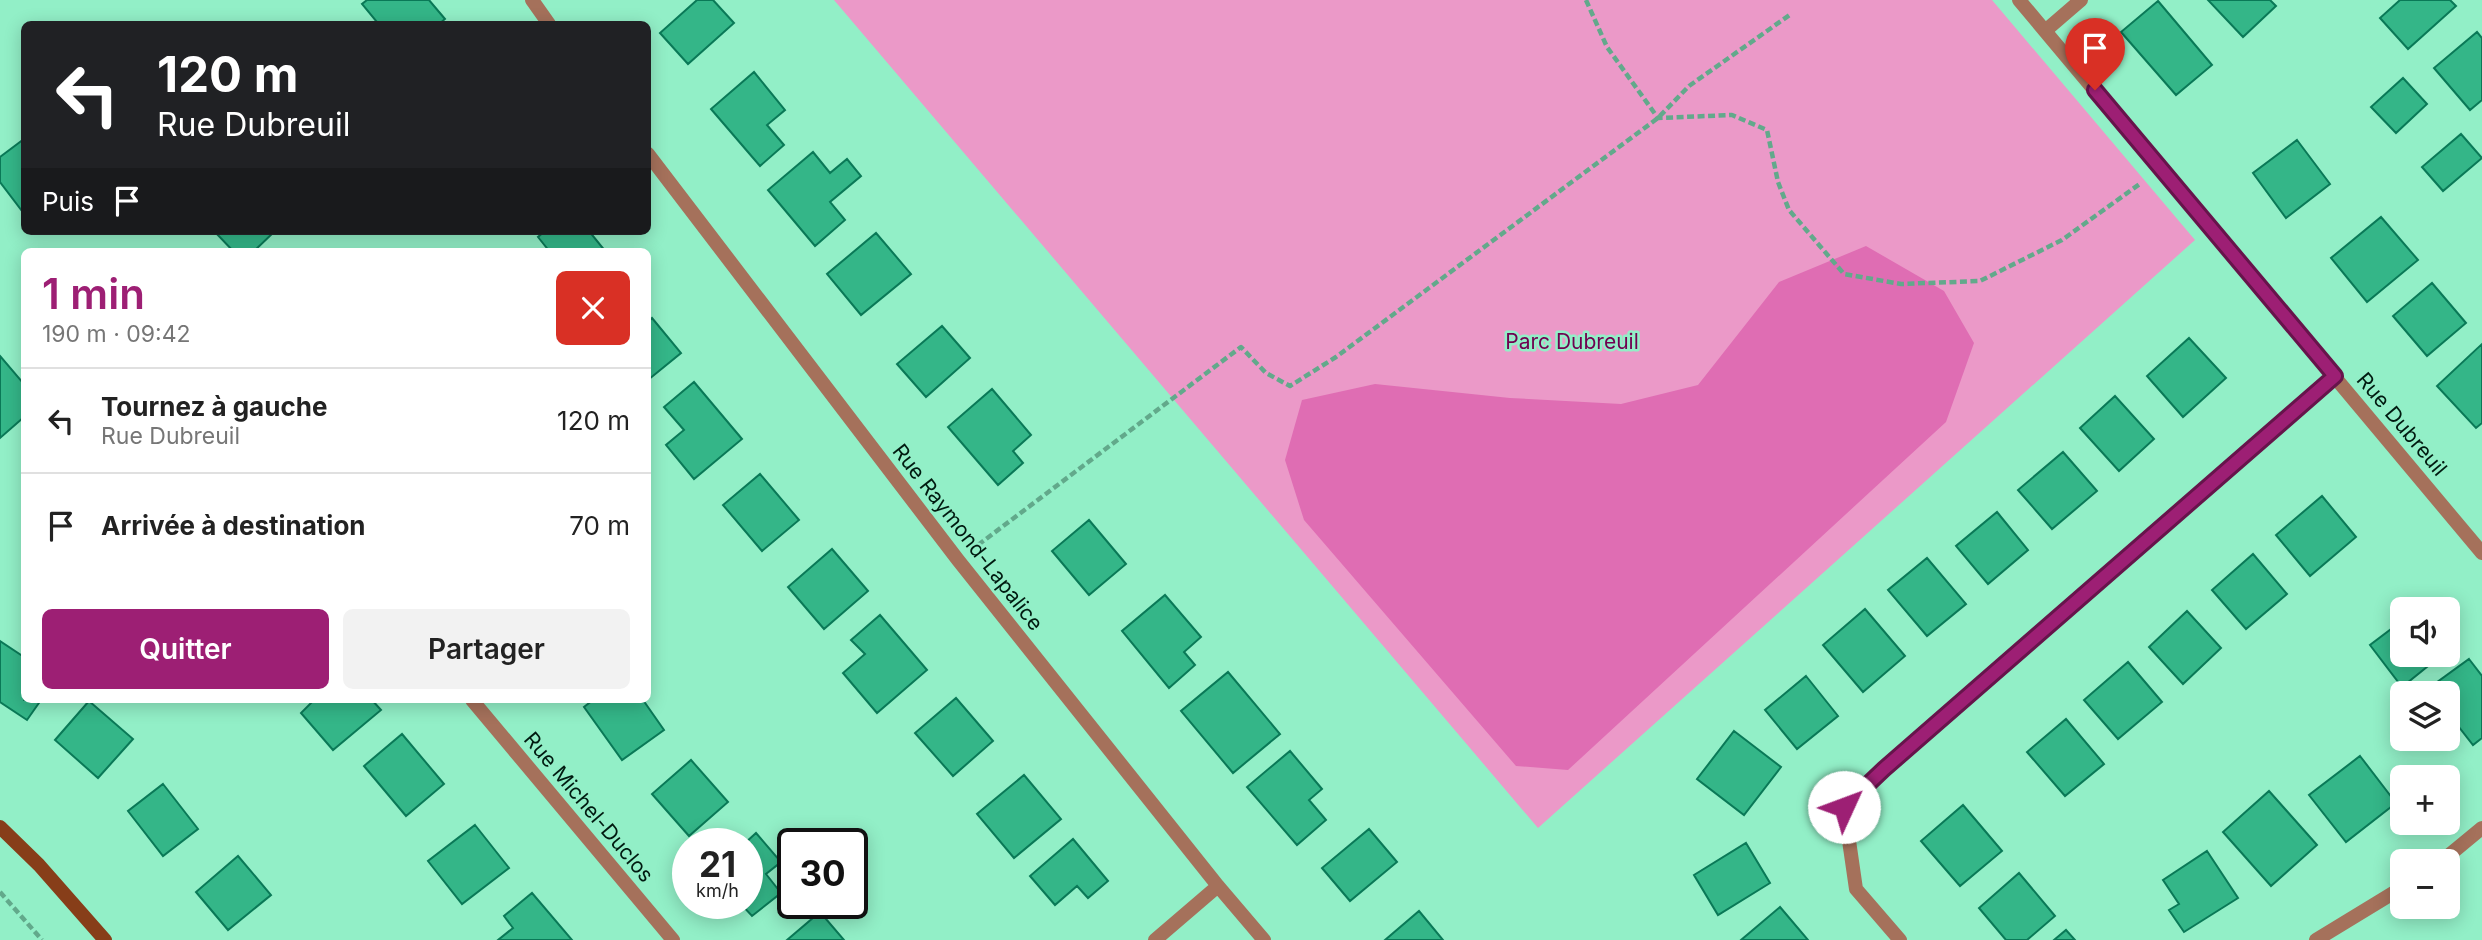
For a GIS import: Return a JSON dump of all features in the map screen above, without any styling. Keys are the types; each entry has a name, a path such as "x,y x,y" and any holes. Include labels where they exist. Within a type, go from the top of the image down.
{"street":[{"path":"532,0 547,21"},
{"name":"Rue Dubreuil","path":"2019,0 2482,553"},
{"path":"2045,31 2081,0"},
{"name":"Rue Raymond-Lapalice","path":"651,158 958,560 1264,940"},
{"path":"1900,940 1856,889 1844,807 1884,769 2335,376"},
{"name":"Rue Michel-Duclos","path":"475,703 673,940"},
{"path":"0,827 105,940"},
{"path":"2457,849 2482,828"},
{"path":"1155,940 1218,886"},
{"path":"2315,940 2390,895"}],"path":[{"path":"1586,0 1607,47 1658,118"},
{"path":"958,560 1241,347 1266,373 1290,386 1336,357 1658,118 1689,86 1791,13"},
{"path":"1658,118 1732,115 1767,130 1778,182 1789,210 1844,274 1901,284 1980,281 2062,240 2161,168"},
{"path":"0,892 42,940"}],"green space":[{"name":"Parc Dubreuil","path":"834,0 1992,0 2195,240 1538,828"}],"shaded area":[{"path":"1866,246 1944,291 1974,343 1946,422 1568,770 1516,766 1304,520 1285,460 1302,400 1375,384 1510,398 1621,404 1698,385 1779,282"}],"building":[{"path":"367,0 429,0 445,19 376,21 362,4"},
{"path":"697,0 713,0 734,23 688,64 660,33"},
{"path":"2208,0 2270,0 2276,6 2243,37"},
{"path":"2400,0 2450,0 2456,6 2408,49 2380,18"},
{"path":"2158,1 2212,65 2176,95 2121,32"},
{"path":"2477,32 2482,38 2482,100 2470,110 2434,68"},
{"path":"754,72 785,110 767,125 784,145 760,166 711,109"},
{"path":"2403,78 2427,104 2396,133 2371,107"},
{"path":"2461,134 2482,158 2443,191 2422,167"},
{"path":"2297,140 2330,184 2286,218 2253,173"},
{"path":"21,141 21,210 0,182 0,157"},
{"path":"813,152 830,173 847,159 861,176 830,202 845,220 815,246 768,190"},
{"path":"2381,217 2418,260 2367,302 2331,258"},
{"path":"876,233 911,274 861,315 827,274"},
{"path":"218,235 271,235 257,248 230,248"},
{"path":"592,235 603,248 547,248 538,237"},
{"path":"2432,283 2466,323 2427,356 2393,316"},
{"path":"651,319 681,353 651,378"},
{"path":"942,326 970,358 926,397 897,364"},
{"path":"2189,338 2226,378 2183,417 2147,376"},
{"path":"2482,344 2482,423 2476,428 2437,386"},
{"path":"0,356 21,380 21,420 0,438"},
{"path":"694,382 742,439 694,479 666,445 684,430 664,407"},
{"path":"992,389 1031,435 1013,451 1023,463 998,485 948,427"},
{"path":"2115,396 2154,439 2119,471 2080,428"},
{"path":"2063,452 2097,491 2052,529 2018,490"},
{"path":"760,474 799,520 762,551 723,505"},
{"path":"2322,496 2356,537 2310,576 2276,535"},
{"path":"1997,512 2028,550 1988,584 1956,546"},
{"path":"1089,520 1126,564 1089,595 1052,551"},
{"path":"832,549 868,591 824,629 788,587"},
{"path":"2253,554 2287,594 2246,629 2212,590"},
{"path":"1927,558 1966,604 1927,636 1888,590"},
{"path":"1165,595 1201,637 1184,652 1195,665 1169,688 1122,631"},
{"path":"1865,609 1905,656 1863,692 1823,645"},
{"path":"2187,611 2221,648 2183,684 2149,647"},
{"path":"880,615 927,670 877,713 843,673 865,654 851,640"},
{"path":"2390,630 2390,667 2427,667 2409,681 2397,681 2370,645"},
{"path":"0,641 21,655 21,703 39,703 27,720 0,702"},
{"path":"2469,659 2482,676 2482,738 2473,745 2460,728 2460,681 2439,681"},
{"path":"2128,662 2162,702 2118,739 2084,700"},
{"path":"1228,672 1280,734 1233,773 1181,711"},
{"path":"1806,676 1838,716 1797,749 1765,710"},
{"path":"956,698 993,741 953,776 915,733"},
{"path":"87,703 91,703 133,739 98,778 55,740"},
{"path":"311,703 375,703 381,710 333,750 301,713"},
{"path":"589,703 645,703 664,730 622,760 584,707"},
{"path":"2066,719 2104,764 2065,796 2027,752"},
{"path":"1734,731 1781,767 1744,815 1697,779"},
{"path":"402,734 444,784 406,816 364,766"},
{"path":"1290,751 1322,789 1309,800 1326,820 1297,845 1247,787"},
{"path":"2360,756 2390,795 2390,808 2346,842 2309,795"},
{"path":"691,760 728,802 698,828 682,828 652,794"},
{"path":"1024,775 1061,819 1014,858 977,814"},
{"path":"163,784 198,829 163,856 128,811"},
{"path":"2269,791 2317,845 2271,886 2223,832"},
{"path":"1963,805 2002,851 1960,886 1921,841"},
{"path":"475,825 509,868 462,904 428,861"},
{"path":"1369,829 1397,862 1350,901 1322,868"},
{"path":"1073,839 1108,881 1088,898 1077,886 1055,905 1030,876"},
{"path":"763,841 777,857 777,865 766,874 777,888 777,896 763,907"},
{"path":"1746,843 1770,883 1718,915 1694,875"},
{"path":"2207,851 2238,898 2184,932 2169,910 2179,904 2163,880"},
{"path":"238,856 271,895 228,930 196,892"},
{"path":"2019,873 2055,916 2027,940 2006,940 1979,908"},
{"path":"532,893 572,940 498,940 513,928 504,916"},
{"path":"1780,907 1808,940 1741,940"},
{"path":"1419,911 1443,940 1385,940"},
{"path":"812,919 826,919 844,940 787,940"},
{"path":"2066,930 2075,940 2054,940"}],"route":[{"path":"1844,807 1884,769 2335,376 2095,90"}]}
